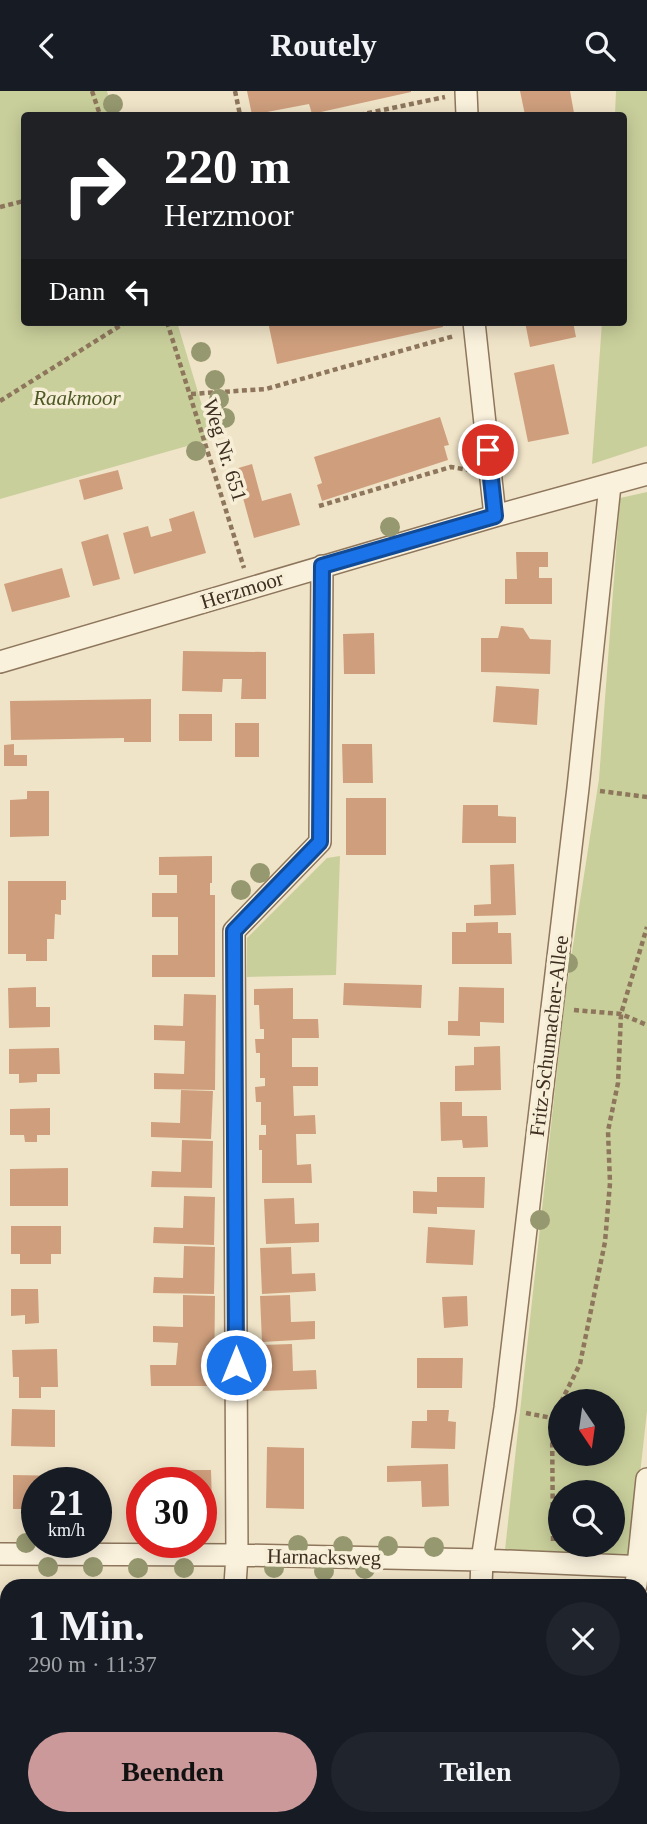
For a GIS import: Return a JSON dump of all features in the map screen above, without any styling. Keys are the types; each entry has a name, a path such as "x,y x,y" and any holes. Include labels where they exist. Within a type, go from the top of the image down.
{"street":[{"path":"466,92 467,112"},
{"path":"475,326 495,516"},
{"name":"Herzmoor","path":"0,662 322,566 647,474"},
{"name":"Fritz-Schumacher-Allee","path":"481,1579 505,1408 578,788 610,485"},
{"path":"235,1579 234,931 320,842 322,566"},
{"path":"640,1573 647,1479"},
{"name":"Harnacksweg","path":"0,1554 482,1560 553,1563 640,1573"}],"path":[{"path":"92,91 99,112"},
{"path":"235,91 239,112"},
{"path":"373,112 466,92"},
{"path":"0,207 21,202"},
{"path":"0,401 119,326"},
{"name":"Weg Nr. 651","path":"168,326 250,588"},
{"path":"191,394 266,389 475,326"},
{"path":"318,506 451,467 490,474"},
{"path":"578,788 647,797"},
{"path":"567,1389 580,1364 605,1242 610,1183 608,1131 618,1083 621,1014 647,927"},
{"path":"552,1008 621,1014 647,1025"},
{"path":"552,1467 553,1563"}],"green space":[{"name":"Raakmoor","path":"0,91 107,91 113,112 21,112 21,326 178,326 212,439 0,499"},
{"path":"616,91 647,91 647,446 592,464 602,326 627,326 627,112 615,112"},
{"path":"647,492 647,1411 631,1556 625,1556 625,1480 548,1480 548,1552 505,1550 565,997 599,779 620,498"},
{"path":"340,856 336,975 247,977 247,938 327,858"}],"building":[{"path":"247,91 411,91 321,112 311,112 309,104 268,112 251,112"},
{"path":"520,91 570,91 574,112 524,112"},
{"path":"269,326 443,326 443,327 277,364"},
{"path":"526,326 574,326 576,337 530,347"},
{"path":"554,364 569,434 528,442 514,373"},
{"path":"440,417 449,445 444,446 448,460 322,501 317,485 322,483 314,457"},
{"path":"252,464 262,501 291,493 300,525 254,538 235,469"},
{"path":"118,470 123,489 84,500 79,480"},
{"path":"194,511 206,553 134,574 123,533 148,526 151,537 172,531 169,519"},
{"path":"108,534 120,579 93,586 81,542"},
{"path":"516,552 548,552 548,567 539,567 539,578 552,578 552,604 505,604 505,579 517,579"},
{"path":"62,568 70,597 12,612 4,584"},
{"path":"501,626 523,628 530,639 551,640 550,674 481,672 481,638 498,638"},
{"path":"374,633 375,674 344,674 343,634"},
{"path":"183,651 266,652 266,699 241,699 242,679 223,679 222,692 182,691"},
{"path":"496,686 539,689 537,725 493,722"},
{"path":"151,699 151,742 124,742 124,738 11,740 10,701"},
{"path":"179,714 212,714 212,741 179,741"},
{"path":"235,723 259,723 259,757 235,757"},
{"path":"14,744 14,755 27,755 27,766 4,766 4,745"},
{"path":"342,744 372,744 373,783 343,783"},
{"path":"27,791 49,791 49,836 10,837 10,800 27,799"},
{"path":"346,798 386,798 386,855 346,855"},
{"path":"463,805 498,805 498,816 516,817 516,843 462,843"},
{"path":"212,856 210,895 215,895 215,977 152,977 152,955 178,955 178,917 152,917 152,893 177,893 177,875 159,875 159,857"},
{"path":"514,864 516,915 474,916 474,905 491,904 490,865"},
{"path":"8,881 66,881 66,900 61,900 61,915 55,914 54,939 47,939 47,961 26,961 26,954 8,954"},
{"path":"498,922 498,933 511,933 512,964 452,964 452,932 466,932 466,923"},
{"path":"344,983 422,985 421,1008 343,1005"},
{"path":"36,987 36,1007 50,1007 50,1027 9,1028 8,988"},
{"path":"459,987 504,988 504,1023 480,1022 480,1036 448,1035 448,1021 458,1021"},
{"path":"293,988 293,1019 318,1019 319,1038 292,1038 292,1067 318,1067 318,1086 293,1086 294,1116 315,1115 316,1134 296,1134 297,1165 311,1164 312,1183 262,1183 259,1135 266,1135 266,1125 261,1125 261,1102 256,1102 255,1087 265,1086 265,1078 260,1078 260,1053 256,1053 255,1039 264,1039 264,1029 260,1029 259,1005 254,1005 254,989"},
{"path":"184,994 216,995 215,1090 154,1089 154,1073 184,1074 185,1041 154,1040 154,1025 183,1026"},
{"path":"500,1046 501,1090 455,1091 455,1066 474,1065 474,1047"},
{"path":"59,1048 60,1074 37,1074 37,1082 19,1083 19,1074 9,1074 9,1049"},
{"path":"181,1090 213,1091 211,1139 151,1137 151,1122 180,1123"},
{"path":"440,1102 462,1102 462,1116 487,1116 488,1147 463,1148 462,1140 441,1141"},
{"path":"50,1108 50,1135 37,1135 37,1142 25,1142 24,1135 10,1135 10,1109"},
{"path":"182,1140 213,1141 212,1188 151,1187 152,1171 181,1172"},
{"path":"68,1168 68,1206 10,1206 10,1169"},
{"path":"437,1177 485,1177 484,1208 437,1207 437,1214 413,1213 413,1191 437,1192"},
{"path":"184,1196 215,1197 214,1245 153,1243 154,1227 183,1228"},
{"path":"294,1198 295,1224 319,1223 319,1242 266,1244 264,1199"},
{"path":"11,1226 61,1226 61,1254 51,1254 51,1264 20,1264 20,1254 11,1254"},
{"path":"428,1227 475,1230 473,1265 426,1263"},
{"path":"184,1246 215,1247 214,1294 153,1293 154,1277 183,1278"},
{"path":"291,1247 292,1274 315,1273 316,1291 262,1294 260,1248"},
{"path":"11,1289 38,1289 39,1323 25,1324 25,1315 11,1316"},
{"path":"183,1295 215,1296 214,1386 151,1386 150,1365 176,1365 178,1343 153,1342 153,1326 183,1327"},
{"path":"290,1295 291,1322 315,1321 315,1339 262,1342 260,1296"},
{"path":"467,1296 468,1326 444,1328 442,1297"},
{"path":"292,1344 293,1371 316,1370 317,1389 263,1391 261,1345"},
{"path":"57,1349 58,1387 41,1387 41,1398 19,1398 19,1377 13,1377 12,1350"},
{"path":"417,1358 463,1358 462,1388 417,1388"},
{"path":"12,1409 55,1410 55,1447 11,1446"},
{"path":"427,1410 449,1410 448,1421 456,1422 455,1449 411,1448 412,1421 427,1421"},
{"path":"267,1447 304,1448 304,1509 266,1508"},
{"path":"448,1464 449,1506 422,1507 421,1481 387,1482 387,1466"},
{"path":"13,1475 21,1475 21,1509 13,1509"}],"route":[{"path":"236,1365 234,931 320,842 322,566 495,516 488,450"}]}
